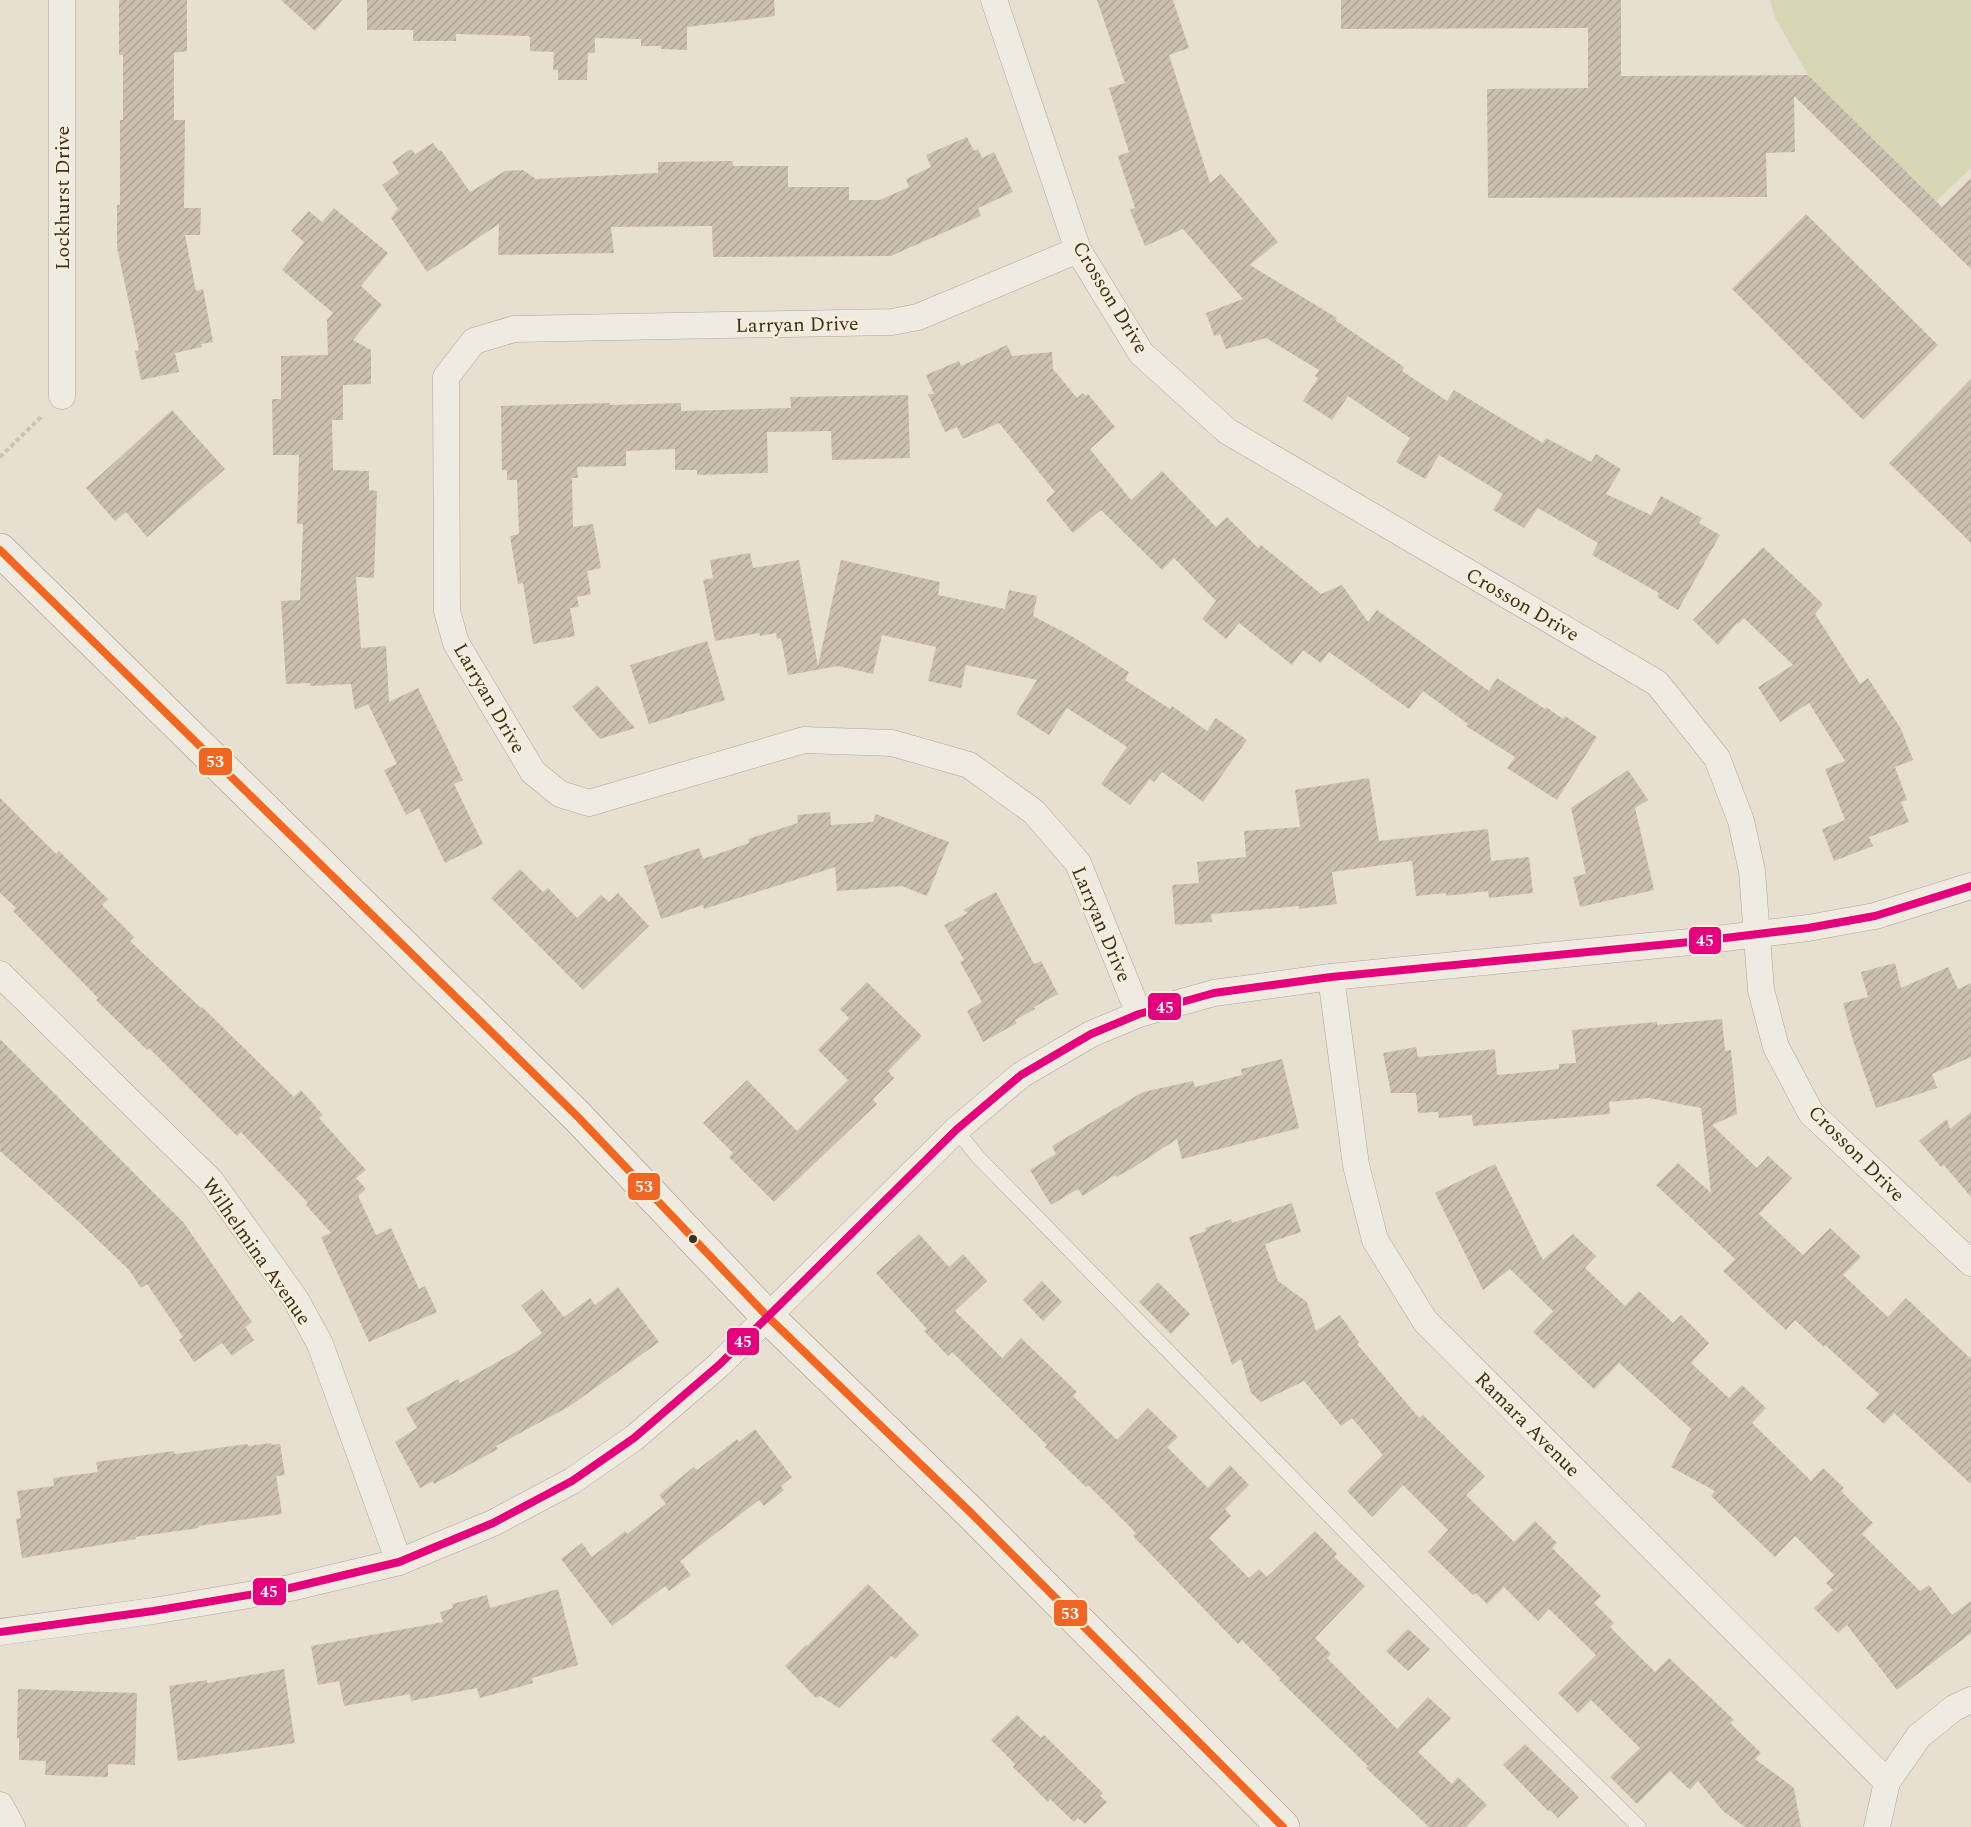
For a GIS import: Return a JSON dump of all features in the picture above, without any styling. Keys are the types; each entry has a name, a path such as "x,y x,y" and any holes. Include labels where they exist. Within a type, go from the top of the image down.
{"main road":[{"path":"0,550 578,1117 767,1316 971,1513 1283,1827"}],"street":[{"name":"Lockhurst Drive","path":"62,0 62,396"},
{"name":"Crosson Drive","path":"994,0 1078,250 1141,352 1227,431 1657,683 1717,758 1741,822 1752,871 1761,990 1776,1047 1811,1113 1971,1263"},
{"name":"Larryan Drive","path":"1078,250 918,317 892,322 514,329 474,341 446,377 447,611 456,643 533,772 560,794 589,803 804,740 892,743 969,765 1034,812 1078,862 1138,1014"},
{"path":"0,1632 153,1611 290,1588 399,1562 493,1523 572,1481 634,1438 719,1365 956,1130 1021,1075 1091,1034 1138,1014 1214,993 1331,977 1799,929 1875,916 1971,886"},
{"name":"Wilhelmina Avenue","path":"0,974 211,1181 296,1300 320,1344 399,1562"},
{"name":"Ramara Avenue","path":"1331,977 1356,1165 1375,1240 1425,1321 1887,1782"},
{"path":"1877,1827 1887,1782 1918,1736 1954,1708 1971,1700"},
{"path":"0,1805 12,1827"}],"lane":[{"path":"956,1130 978,1157 1493,1683 1639,1827"}],"path":[{"path":"0,457 22,436"}],"green space":[{"path":"1770,0 1971,0 1971,168 1936,201 1808,75 1776,20"}],"building":[{"path":"119,0 187,0 187,51 174,53 174,120 185,120 184,208 201,208 200,235 185,235 196,291 203,289 213,342 175,353 179,372 141,380 135,351 139,350 117,247 117,205 120,205 120,120 123,120 123,55 119,55"},
{"path":"281,0 342,0 315,31"},
{"path":"367,0 774,0 775,16 687,27 687,50 641,46 641,39 595,38 595,53 588,53 587,80 558,80 558,70 553,70 554,52 530,51 530,37 528,36 456,34 456,41 413,41 413,30 367,30"},
{"path":"1097,0 1173,0 1189,48 1169,55 1210,183 1221,174 1278,242 1250,265 1337,318 1335,320 1404,367 1402,371 1447,401 1454,390 1543,443 1546,438 1591,462 1596,454 1621,469 1606,494 1651,515 1661,496 1702,518 1699,523 1720,535 1678,610 1657,597 1659,593 1592,555 1598,543 1538,508 1524,528 1493,510 1503,494 1439,455 1425,479 1396,462 1410,438 1348,396 1332,420 1303,401 1318,378 1315,376 1319,370 1266,338 1226,349 1220,334 1214,336 1206,313 1243,299 1183,229 1145,246 1130,210 1135,208 1118,156 1129,152 1109,88 1125,83"},
{"path":"1341,0 1621,0 1621,76 1808,75 1942,207 1971,178 1971,269 1794,96 1795,152 1766,153 1767,197 1488,198 1487,89 1588,88 1588,28 1341,29"},
{"path":"967,137 974,151 978,149 982,158 994,152 1013,192 978,208 981,216 891,256 713,257 712,226 611,227 614,253 498,255 499,224 427,272 391,218 398,209 382,185 399,173 392,162 411,149 415,154 433,143 439,151 441,150 470,192 505,171 523,170 536,179 658,173 658,162 733,161 733,166 788,166 788,187 849,187 849,200 880,200 909,187 906,179 931,167 926,155"},
{"path":"334,208 388,253 361,286 382,305 353,340 371,350 371,384 343,385 343,420 332,420 333,470 369,471 369,490 377,491 374,578 356,577 361,648 386,646 389,702 418,688 463,780 454,784 483,844 445,863 419,808 406,815 384,770 397,764 368,704 355,710 351,684 310,686 310,683 286,684 281,601 300,600 303,524 297,524 299,455 273,455 272,399 281,399 281,356 328,355 327,320 333,313 282,270 304,242 291,231 309,211 322,222"},
{"path":"1806,214 1938,345 1863,420 1732,289"},
{"path":"1007,345 1012,356 1052,352 1053,369 1077,398 1083,393 1086,396 1088,394 1115,427 1090,449 1131,500 1162,471 1216,527 1227,517 1258,548 1261,545 1321,594 1342,585 1368,622 1377,610 1489,691 1497,678 1545,709 1546,707 1563,719 1565,716 1597,737 1557,800 1507,768 1515,757 1466,726 1468,724 1423,691 1409,709 1329,652 1321,663 1303,650 1292,665 1239,623 1226,639 1202,619 1216,601 1174,558 1162,570 1101,510 1073,533 1046,500 1055,492 999,423 963,439 957,427 945,432 928,394 934,394 926,375 959,361 961,366"},
{"path":"1971,379 1971,543 1889,463"},
{"path":"908,395 910,458 832,460 831,431 767,432 768,473 697,475 697,470 675,470 675,449 626,451 626,466 577,467 578,478 572,478 573,527 593,524 601,568 587,571 591,594 577,597 579,607 570,608 575,636 533,644 523,583 518,584 510,536 519,534 517,480 507,480 507,470 502,470 501,406 681,403 681,411 791,408 790,397"},
{"path":"172,410 225,469 147,537 126,512 115,521 86,488"},
{"path":"1763,547 1823,604 1815,614 1860,684 1868,678 1901,729 1913,760 1895,767 1907,800 1901,802 1909,822 1869,837 1873,846 1834,861 1822,829 1845,820 1825,769 1845,761 1809,703 1780,722 1758,687 1793,665 1744,618 1718,645 1693,620"},
{"path":"750,553 753,568 799,560 818,666 841,560 940,582 938,595 1005,609 1009,590 1037,596 1033,616 1075,638 1129,672 1125,680 1170,709 1172,706 1207,731 1216,718 1247,740 1203,802 1162,772 1154,782 1150,779 1130,805 1101,784 1127,747 1067,708 1049,735 1016,714 1037,680 966,665 961,688 928,681 936,647 882,635 873,674 838,666 788,675 781,638 777,639 776,633 760,636 759,633 715,641 703,580 713,578 710,560"},
{"path":"707,641 725,700 649,724 630,665"},
{"path":"597,685 635,728 600,739 572,707"},
{"path":"1628,770 1648,800 1635,808 1654,890 1580,907 1573,877 1586,874 1571,808"},
{"path":"1369,778 1379,841 1488,829 1491,861 1529,857 1533,893 1489,898 1488,891 1446,896 1446,893 1416,896 1412,861 1332,872 1337,904 1299,909 1299,906 1211,914 1212,922 1175,925 1172,885 1199,883 1197,862 1246,857 1244,831 1300,827 1295,790"},
{"path":"0,798 56,854 59,851 108,899 102,905 134,937 130,941 202,1007 294,1097 301,1090 323,1115 319,1118 366,1170 356,1178 366,1189 358,1196 376,1235 391,1228 419,1289 425,1286 437,1312 369,1342 321,1237 331,1233 306,1205 308,1203 241,1132 237,1136 149,1048 147,1050 96,1000 98,998 13,911 16,908 0,893"},
{"path":"830,812 831,825 873,822 876,814 949,842 927,896 902,886 837,891 835,867 704,909 703,905 661,919 644,866 699,848 703,859 749,843 748,839 798,823 797,815"},
{"path":"520,869 543,892 548,888 577,918 601,895 609,902 618,893 649,926 583,990 491,898"},
{"path":"996,892 1034,964 1041,961 1058,994 1015,1020 1017,1023 983,1042 967,1011 982,1002 960,962 964,960 944,925 968,913 963,910"},
{"path":"1895,963 1901,988 1948,967 1958,989 1971,983 1971,1057 1932,1074 1937,1088 1876,1108 1843,1003 1868,997 1861,972"},
{"path":"867,982 922,1036 888,1071 894,1078 873,1099 877,1104 774,1202 729,1157 733,1153 703,1123 747,1080 797,1131 848,1080 818,1050 849,1018 840,1009"},
{"path":"1722,1019 1725,1051 1731,1050 1737,1114 1712,1125 1757,1168 1768,1156 1792,1178 1759,1214 1803,1255 1830,1228 1861,1257 1843,1275 1888,1317 1906,1298 1971,1359 1971,1484 1894,1413 1884,1424 1866,1408 1879,1394 1795,1320 1786,1330 1723,1271 1735,1259 1656,1185 1678,1163 1711,1193 1701,1108 1649,1098 1609,1102 1610,1114 1473,1126 1472,1115 1439,1118 1438,1112 1418,1113 1416,1093 1391,1093 1383,1053 1416,1047 1418,1057 1495,1049 1497,1075 1559,1069 1559,1064 1576,1063 1572,1030"},
{"path":"0,1039 184,1223 252,1322 245,1327 254,1340 232,1356 222,1343 194,1362 179,1340 183,1337 147,1284 141,1288 129,1270 0,1151"},
{"path":"1282,1059 1299,1128 1182,1159 1177,1139 1131,1169 1116,1177 1115,1175 1083,1196 1078,1189 1051,1205 1030,1170 1056,1154 1052,1146 1143,1092 1193,1081 1195,1087 1242,1075 1241,1069"},
{"path":"1971,1112 1971,1197 1944,1165 1941,1167 1919,1141 1947,1119 1950,1129"},
{"path":"1495,1164 1543,1260 1573,1234 1596,1256 1585,1268 1625,1306 1639,1291 1673,1323 1681,1315 1709,1343 1691,1363 1729,1398 1742,1385 1766,1408 1752,1423 1811,1481 1823,1468 1844,1488 1841,1491 1873,1523 1862,1534 1920,1591 1929,1585 1952,1615 1971,1601 1971,1633 1897,1690 1847,1625 1838,1633 1814,1608 1833,1590 1826,1583 1834,1575 1795,1536 1775,1557 1711,1496 1715,1491 1671,1467 1691,1429 1619,1363 1594,1389 1533,1332 1553,1311 1510,1269 1483,1290 1435,1193"},
{"path":"1292,1203 1301,1232 1265,1244 1278,1281 1307,1302 1316,1331 1340,1315 1359,1342 1357,1344 1419,1418 1423,1415 1485,1476 1466,1495 1514,1542 1535,1521 1557,1543 1552,1548 1601,1596 1594,1603 1614,1623 1610,1627 1655,1672 1669,1658 1734,1720 1730,1723 1761,1753 1755,1759 1794,1788 1801,1827 1745,1827 1723,1811 1698,1781 1690,1790 1670,1771 1637,1804 1610,1777 1640,1748 1591,1700 1578,1713 1558,1693 1596,1655 1549,1609 1538,1621 1504,1587 1487,1604 1476,1593 1473,1595 1428,1552 1448,1530 1403,1485 1372,1517 1347,1491 1383,1455 1352,1418 1341,1426 1304,1381 1261,1402 1251,1393 1241,1359 1232,1365 1189,1237 1206,1231 1205,1228 1231,1219 1232,1223"},
{"path":"919,1234 949,1267 963,1254 987,1281 955,1311 1002,1358 1021,1338 1077,1392 1073,1396 1117,1440 1148,1408 1178,1437 1167,1447 1208,1488 1230,1465 1249,1485 1225,1509 1231,1516 1209,1538 1249,1578 1259,1569 1267,1577 1315,1531 1337,1554 1334,1557 1365,1586 1315,1638 1331,1654 1327,1658 1397,1729 1428,1697 1451,1718 1418,1752 1452,1784 1458,1777 1487,1805 1466,1827 1429,1827 1366,1768 1368,1766 1279,1680 1281,1679 1242,1640 1238,1644 1133,1536 1136,1533 1088,1485 1086,1487 1045,1447 1047,1445 952,1352 948,1356 924,1331 927,1329 876,1273"},
{"path":"1042,1281 1062,1302 1043,1321 1023,1300"},
{"path":"1158,1282 1190,1314 1171,1334 1139,1302"},
{"path":"618,1287 659,1342 570,1406 496,1446 498,1449 434,1484 433,1481 420,1488 395,1442 417,1428 406,1408 458,1379 460,1383 519,1350 542,1333 521,1306 542,1289 564,1317 590,1298 595,1305"},
{"path":"755,1429 792,1477 781,1486 784,1490 764,1506 759,1500 680,1561 691,1575 669,1591 665,1586 612,1626 561,1559 582,1543 592,1557 625,1531 627,1534 666,1504 659,1495 694,1467 697,1470 737,1439 739,1442"},
{"path":"271,1443 272,1445 280,1444 285,1475 276,1476 282,1514 198,1526 199,1528 135,1537 136,1539 22,1558 16,1519 21,1518 17,1491 54,1486 53,1478 98,1472 96,1462 174,1451 175,1454"},
{"path":"868,1584 919,1635 895,1659 891,1656 839,1708 820,1696 816,1698 785,1666"},
{"path":"558,1589 578,1665 532,1678 533,1683 480,1698 477,1688 411,1701 410,1694 344,1706 339,1681 318,1685 311,1646 443,1622 440,1612 453,1608 452,1604 487,1595 490,1608"},
{"path":"1408,1629 1430,1649 1408,1671 1386,1651"},
{"path":"284,1669 295,1743 178,1761 169,1686 207,1680 207,1683"},
{"path":"18,1689 137,1693 135,1765 108,1764 108,1777 45,1775 46,1761 19,1760"},
{"path":"1017,1715 1041,1738 1044,1735 1103,1793 1100,1796 1107,1802 1085,1824 1078,1818 1074,1822 1050,1799 1048,1802 1013,1767 1015,1764 991,1740"},
{"path":"1525,1744 1579,1797 1558,1818 1550,1810 1548,1811 1503,1765"}],"transit line":[{"name":"53","path":"0,550 578,1117 767,1316 971,1513 1283,1827"},
{"name":"45","path":"0,1632 153,1611 290,1588 399,1562 493,1523 572,1481 634,1438 719,1365 956,1130 1021,1075 1091,1034 1139,1014 1214,993 1331,977 1700,941 1808,928 1875,916 1971,886"}]}
